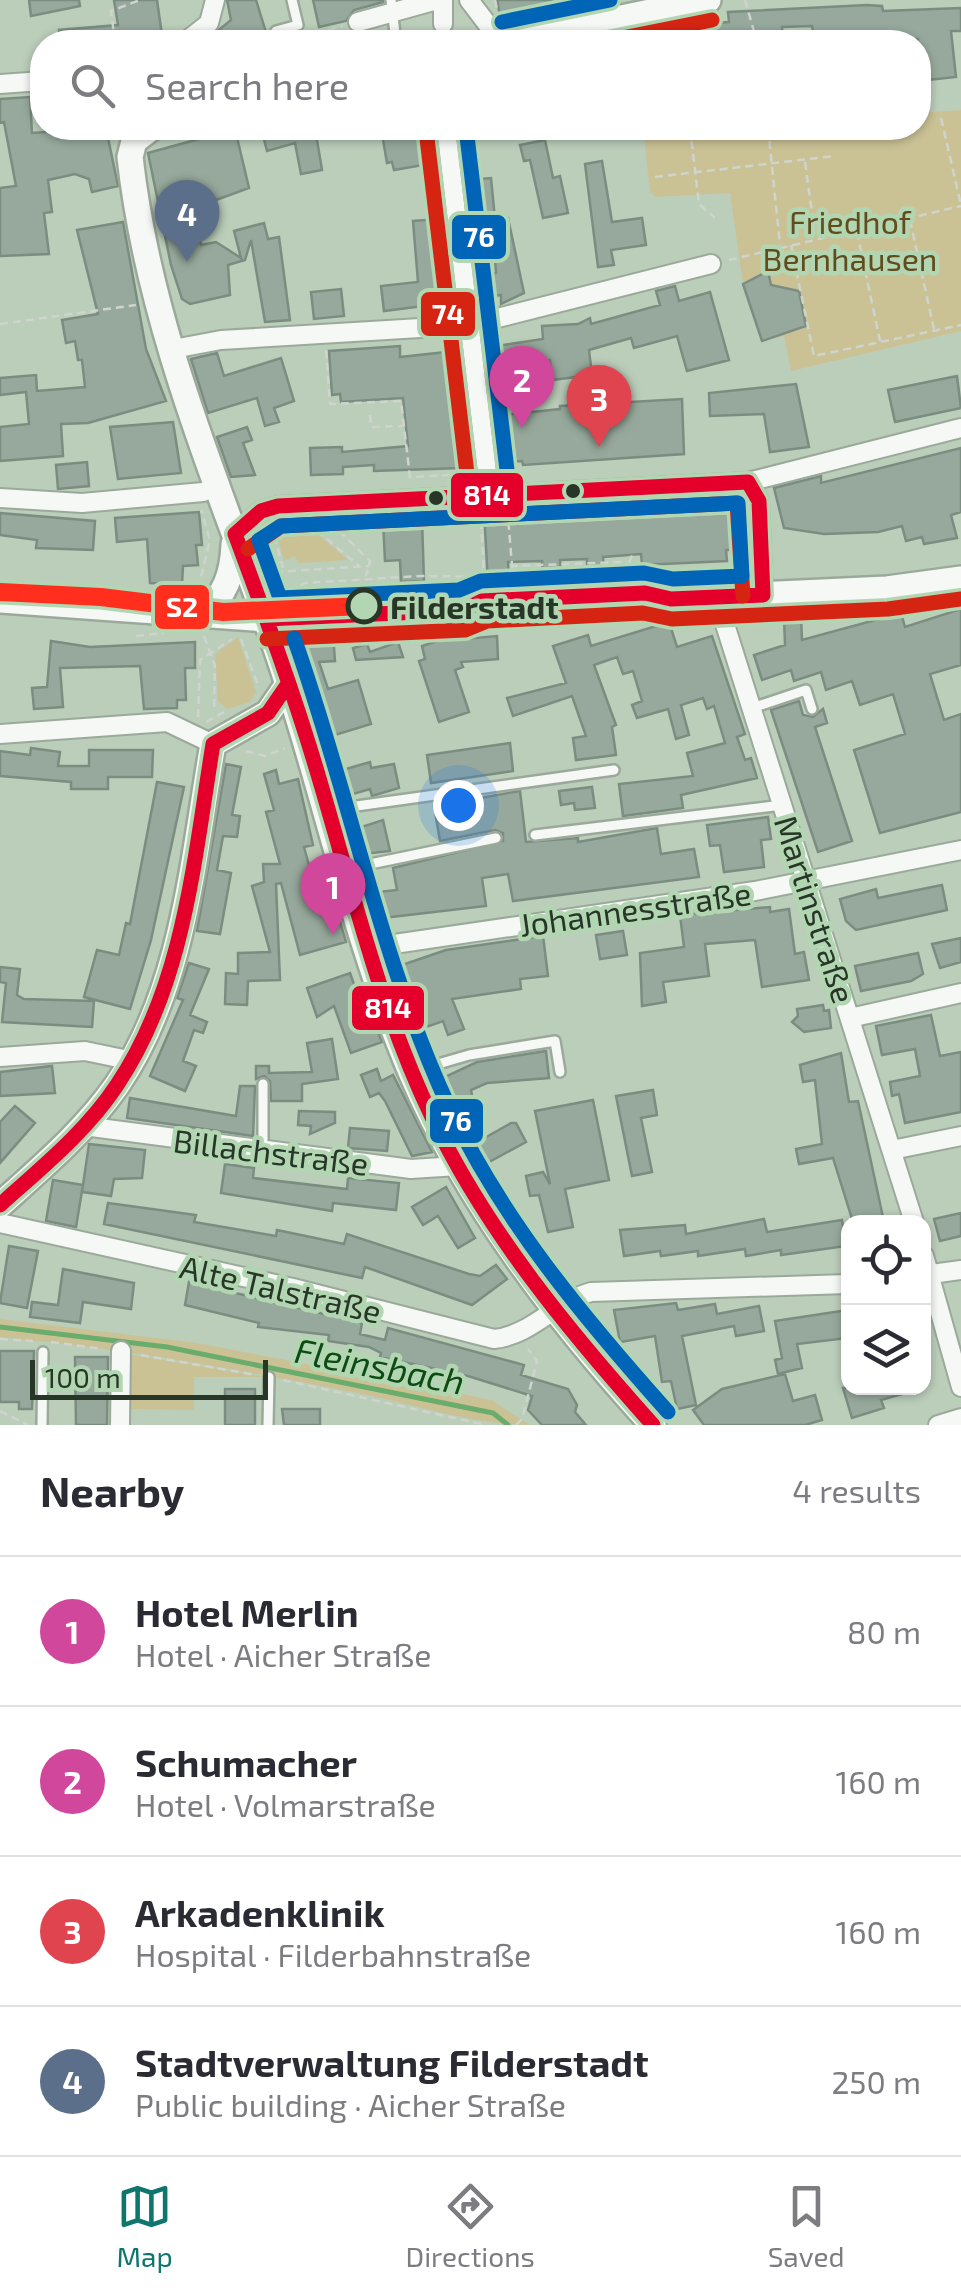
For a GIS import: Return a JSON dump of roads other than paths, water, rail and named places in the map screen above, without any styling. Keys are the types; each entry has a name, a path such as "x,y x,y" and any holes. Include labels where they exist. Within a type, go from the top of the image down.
{"main road":[{"path":"522,30 708,0"},
{"path":"137,140 131,166 168,350 307,739 367,948 411,1072 458,1166 554,1308 653,1425"},
{"path":"202,616 230,577 235,534"},
{"path":"0,600 266,619 464,610 482,601 544,606 603,603 645,592 670,599 888,590 961,579"},
{"path":"0,1205 84,1126 133,1060 168,972 218,725 268,713 288,684"}],"street":[{"path":"200,30 209,23 215,0"},
{"path":"358,22 391,6 440,0 443,24"},
{"path":"468,0 494,30"},
{"path":"0,84 30,82"},
{"path":"447,140 490,497"},
{"path":"168,350 220,340 470,325 720,262"},
{"path":"235,534 261,511 278,506 490,497 652,498 748,482 961,428"},
{"path":"748,482 758,501 763,595"},
{"path":"0,498 62,504 203,492 218,486"},
{"name":"Martinstraße","path":"716,596 912,1215"},
{"path":"0,734 167,722 218,725"},
{"name":"Johannesstraße","path":"367,948 807,882 961,850"},
{"path":"850,1018 961,993"},
{"path":"0,1057 85,1051 133,1060"},
{"name":"Billachstraße","path":"84,1126 411,1169 458,1166"},
{"path":"892,1150 961,1136"},
{"name":"Alte Talstraße","path":"0,1224 311,1292 480,1338 518,1334 554,1308"},
{"path":"931,1269 961,1270"},
{"path":"554,1308 577,1296 602,1290 841,1284"},
{"path":"931,1289 961,1387"},
{"path":"120,1425 121,1351"},
{"path":"938,1425 961,1418"}],"lane":[{"path":"280,30 298,25 292,0"},
{"path":"752,708 806,690 812,709"},
{"path":"328,810 614,770"},
{"path":"534,835 782,805"},
{"path":"346,869 496,838"},
{"path":"411,1072 469,1055 555,1042 560,1072"},
{"path":"262,1084 263,1150"},
{"path":"42,1425 43,1352"},
{"path":"268,1425 269,1377"}],"waterway":[{"name":"Fleinsbach","path":"0,1327 167,1347 493,1413 508,1425"}],"place":[{"name":"Stadtverwaltung Filderstadt","path":"187,262"},
{"name":"Schumacher","path":"522,428"},
{"name":"Arkadenklinik","path":"599,447"},
{"name":"Filderstadt","path":"364,606"},
{"name":"Hotel Merlin","path":"333,935"}],"park label":[{"name":"Friedhof Bernhausen","path":"850,240"}]}
